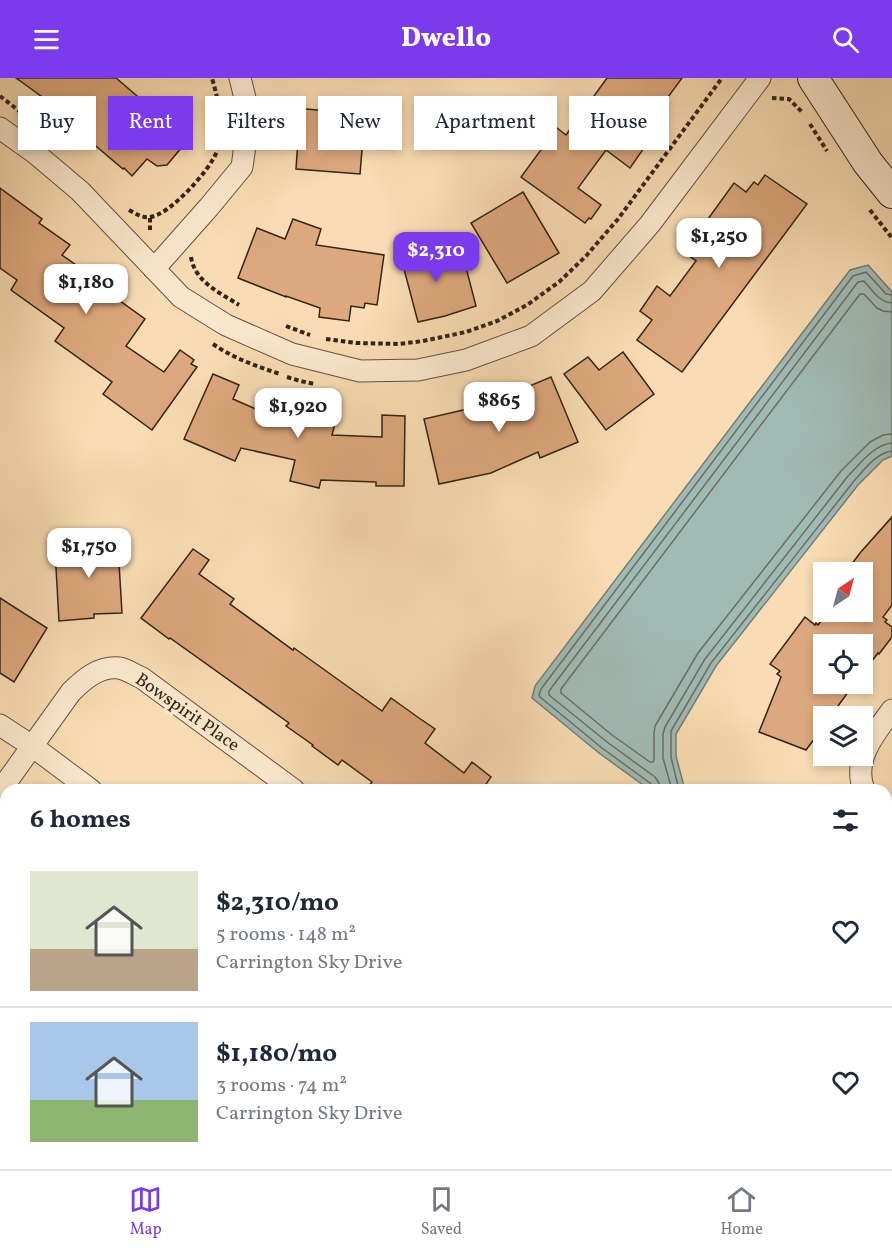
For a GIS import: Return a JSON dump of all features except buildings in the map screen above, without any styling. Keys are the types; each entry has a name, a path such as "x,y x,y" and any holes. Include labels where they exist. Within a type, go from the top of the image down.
{"street":[{"path":"154,269 210,207 242,167 247,131 245,98 240,78"},
{"path":"0,128 35,153 80,191 181,297 226,325 292,354 360,371 418,370 466,360 531,336 592,291 650,224 760,78"},
{"path":"813,78 868,163 892,193"},
{"name":"Bowspirit Place","path":"5,784 81,681 98,671 119,668 142,678 286,784"},
{"path":"862,784 863,755 874,733 892,710"},
{"path":"0,725 84,784"}],"path":[{"path":"150,232 150,218 161,214 178,201 208,169 217,152 221,129 220,107 212,78"},
{"path":"277,322 318,337 356,343 399,344 466,332 497,321 527,305 559,282 586,256 618,219 722,78"},
{"path":"768,98 776,98"},
{"path":"192,262 198,277 243,308"},
{"path":"212,343 258,367 300,381 322,385"}],"water":[{"path":"868,265 892,292 892,456 883,460 858,485 716,666 676,734 676,756 683,784 642,784 599,753 532,698 535,686 850,270"}]}
